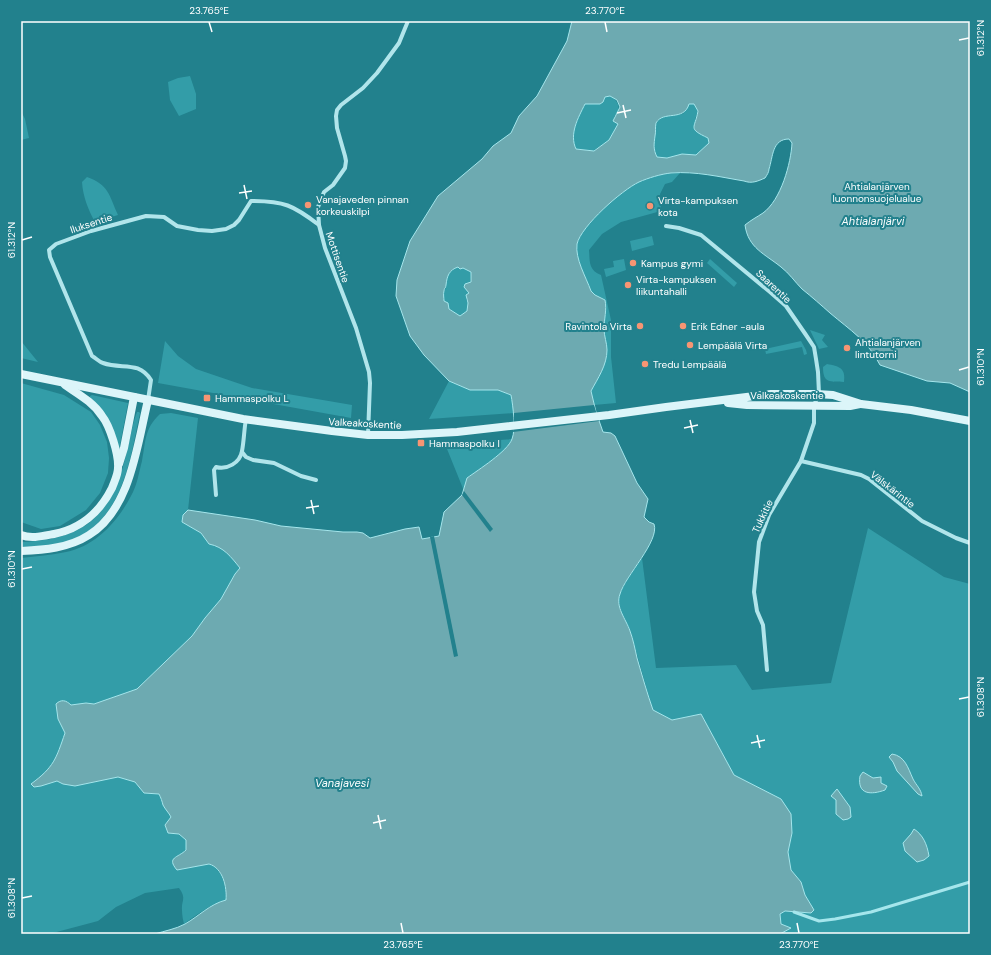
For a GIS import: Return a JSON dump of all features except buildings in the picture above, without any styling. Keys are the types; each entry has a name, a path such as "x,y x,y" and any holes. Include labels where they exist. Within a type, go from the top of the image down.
{"street":[{"name":"Mottisentie","path":"368,435 369,372 356,328 325,248 319,225 318,207 324,192 333,185 345,168 346,162 337,128 337,110 341,105 363,88 377,73 399,43 408,21"},
{"name":"Iluksentie","path":"148,400 151,380 147,373 140,368 103,363 92,356 50,257 49,250 56,244 77,236 146,216 164,217 177,226 198,230 212,231 226,229 234,225 239,220 251,201 276,202 288,205 299,210 319,225"},
{"name":"Saarentie","path":"666,226 701,234 786,306 814,347 818,372 816,400"},
{"name":"Valkeakoskentie","path":"21,374 246,420 368,435 457,432 609,415 771,394 850,406 861,404"},
{"path":"60,382 81,395 102,415 115,445 118,467"},
{"name":"Valkeakoskentie","path":"712,402 747,405 816,400 832,395 861,404 911,410 970,421"},
{"path":"22,536 37,537 72,529 89,518 98,509 108,496 114,482 124,448 134,397"},
{"path":"21,551 47,549 69,544 89,535 105,522 114,511 120,500 131,473 148,400"},
{"name":"Tukkitie","path":"768,670 763,625 754,592 759,542 769,515 801,462 814,424 816,400"},
{"path":"216,495 214,470 216,467 222,469 227,468 237,461 242,452 243,434 246,420"},
{"path":"242,452 246,457 253,460 274,463 301,476 316,480"},
{"name":"Välskärintie","path":"801,462 861,475 869,479 922,521 956,538 970,543"}],"green space":[{"path":"190,76 196,94 196,109 179,116 170,100 168,82 178,78"},
{"path":"610,95 616,100 619,108 614,117 618,124 609,140 593,151 576,149 573,138 575,126 585,104 600,104 603,102 605,97"},
{"path":"689,104 694,104 697,107 695,119 704,136 708,138 709,143 696,155 682,154 667,158 657,157 654,136 658,121 666,116 683,114"},
{"path":"21,111 25,119 29,138 21,140"},
{"path":"680,173 672,182 665,184 660,194 661,211 621,222 602,234 589,250 590,265 594,271 601,275 611,320 611,357 616,403 594,405 591,391 602,371 607,356 607,347 604,334 606,304 605,300 595,295 591,291 579,262 577,244 580,236 603,209 632,186 644,180 664,174"},
{"path":"87,177 104,187 110,196 118,215 95,222 83,193 82,182"},
{"path":"652,236 654,245 632,251 630,241"},
{"path":"624,259 626,270 606,277 604,269 614,267 613,261"},
{"path":"710,259 737,283 734,287 707,263"},
{"path":"458,267 471,272 469,294 466,299 468,303 467,311 460,316 446,306 443,297 449,273"},
{"path":"810,330 825,335 822,340 828,347 819,349"},
{"path":"21,341 38,362 21,358"},
{"path":"165,341 178,356 196,369 252,388 352,405 351,418 158,383"},
{"path":"801,341 807,354 804,355 802,347 766,354 765,349"},
{"path":"827,364 841,368 844,374 844,382 826,379 823,372 823,367"},
{"path":"449,381 470,390 498,390 511,395 514,413 429,419"},
{"path":"21,383 64,395 91,412 100,425 107,442 109,458 108,473 100,493 86,510 60,526 41,529 21,522"},
{"path":"92,395 128,403 119,450 112,427 106,416 90,398"},
{"path":"137,412 140,413 128,468 113,503 103,518 89,530 72,540 53,545 21,547 21,542 60,537 75,531 89,523 100,513 117,483 124,463"},
{"path":"171,413 198,418 188,510 183,515 182,522 201,533 209,544 223,550 240,568 221,599 192,636 137,689 94,704 86,703 71,705 67,701 58,719 65,733 59,750 45,773 31,784 34,787 57,781 63,784 75,786 118,777 135,782 144,793 159,794 171,817 165,825 168,833 179,834 186,840 186,849 183,853 175,857 178,870 209,864 214,866 221,874 223,879 226,900 209,907 184,924 182,912 183,895 179,888 145,893 116,907 98,921 49,934 21,934 21,558 61,553 77,549 87,544 105,531 120,514 133,492 142,461 148,430 160,414"},
{"path":"513,439 504,451 467,478 464,491 445,444"},
{"path":"868,528 944,577 970,584 970,934 780,934 791,928 781,924 780,914 785,911 811,913 814,910 805,895 801,882 791,870 788,852 792,833 781,799 734,775 701,714 672,720 653,711 630,630 622,616 619,594 642,558 656,668 736,665 752,690 831,683"}],"water":[{"path":"572,21 970,21 970,392 950,383 927,381 880,365 870,349 858,336 802,289 784,269 753,245 745,225 769,207 780,190 790,161 792,143 789,139 783,140 776,145 768,174 765,178 757,181 750,182 690,173 671,173 663,174 639,182 613,200 603,209 580,236 577,244 579,262 591,291 595,295 605,300 606,304 604,334 607,347 607,356 602,371 591,391 596,412 603,432 611,433 615,436 637,483 648,499 644,517 649,522 654,524 652,540 628,578 619,599 620,608 631,634 653,710 672,720 701,714 734,775 781,799 791,814 792,833 788,852 791,870 801,882 805,895 814,910 811,913 785,911 780,914 781,924 791,928 780,934 155,934 181,926 210,907 226,900 226,889 221,874 218,869 209,864 177,870 174,866 173,860 186,850 186,840 179,834 168,833 165,825 171,817 163,805 159,794 144,793 135,782 118,777 75,786 63,784 57,781 34,787 31,784 45,773 53,762 65,733 58,719 56,704 60,701 64,701 71,705 86,703 94,704 137,689 192,636 221,599 240,568 223,550 209,544 201,533 182,522 183,515 188,510 255,520 281,526 357,532 363,533 370,538 419,527 422,539 439,536 444,512 462,495 467,478 499,455 512,439 514,424 512,400 511,395 498,390 470,390 449,381 424,355 410,336 396,296 397,280 410,241 438,196 482,159 493,146 511,133 519,116 537,96 567,41","holes":["610,96 617,100 620,107 613,121 618,124 609,140 594,151 576,149 573,138 575,126 585,104 600,104 603,102 605,97","689,104 694,104 698,111 694,128 697,132 708,138 709,143 696,155 682,154 667,158 657,157 654,146 656,123 663,117 683,113","455,268 463,268 471,272 471,282 465,284 464,287 469,293 466,295 468,303 467,311 460,316 449,309 448,303 444,301 444,292 448,276"]},
{"path":"892,754 900,757 906,763 913,779 921,791 922,796 918,794 897,771 889,757"},
{"path":"863,772 873,778 881,777 881,783 887,786 885,790 870,793 863,790 861,787 860,776"},
{"path":"837,789 850,807 851,817 848,819 843,820 836,814 836,800 831,796"},
{"path":"914,829 924,840 929,856 924,860 917,862 905,851 903,843"}],"pier":[{"path":"594,405 599,421 513,432 514,413"},
{"path":"464,491 493,529 490,532 462,495"},
{"path":"434,536 458,656 454,657 430,537"}],"waterway":[{"path":"794,912 819,921 835,919 871,912 970,882"}],"place":[{"name":"Vanajaveden pinnan korkeuskilpi","path":"308,205"},
{"name":"Virta-kampuksen kota","path":"650,206"},
{"name":"Kampus gymi","path":"633,263"},
{"name":"Virta-kampuksen liikuntahalli","path":"628,285"},
{"name":"Ravintola Virta","path":"640,326"},
{"name":"Erik Edner -aula","path":"683,326"},
{"name":"Lempäälä Virta","path":"690,345"},
{"name":"Ahtialanjärven lintutorni","path":"847,348"},
{"name":"Tredu Lempäälä","path":"645,364"},
{"name":"Hammaspolku L","path":"207,398"},
{"name":"Hammaspolku I","path":"421,443"}],"park label":[{"name":"Ahtialanjärven luonnonsuojelualue","path":"877,192"}],"water label":[{"name":"Ahtialanjärvi","path":"873,221"},
{"name":"Vanajavesi","path":"342,783"}]}
